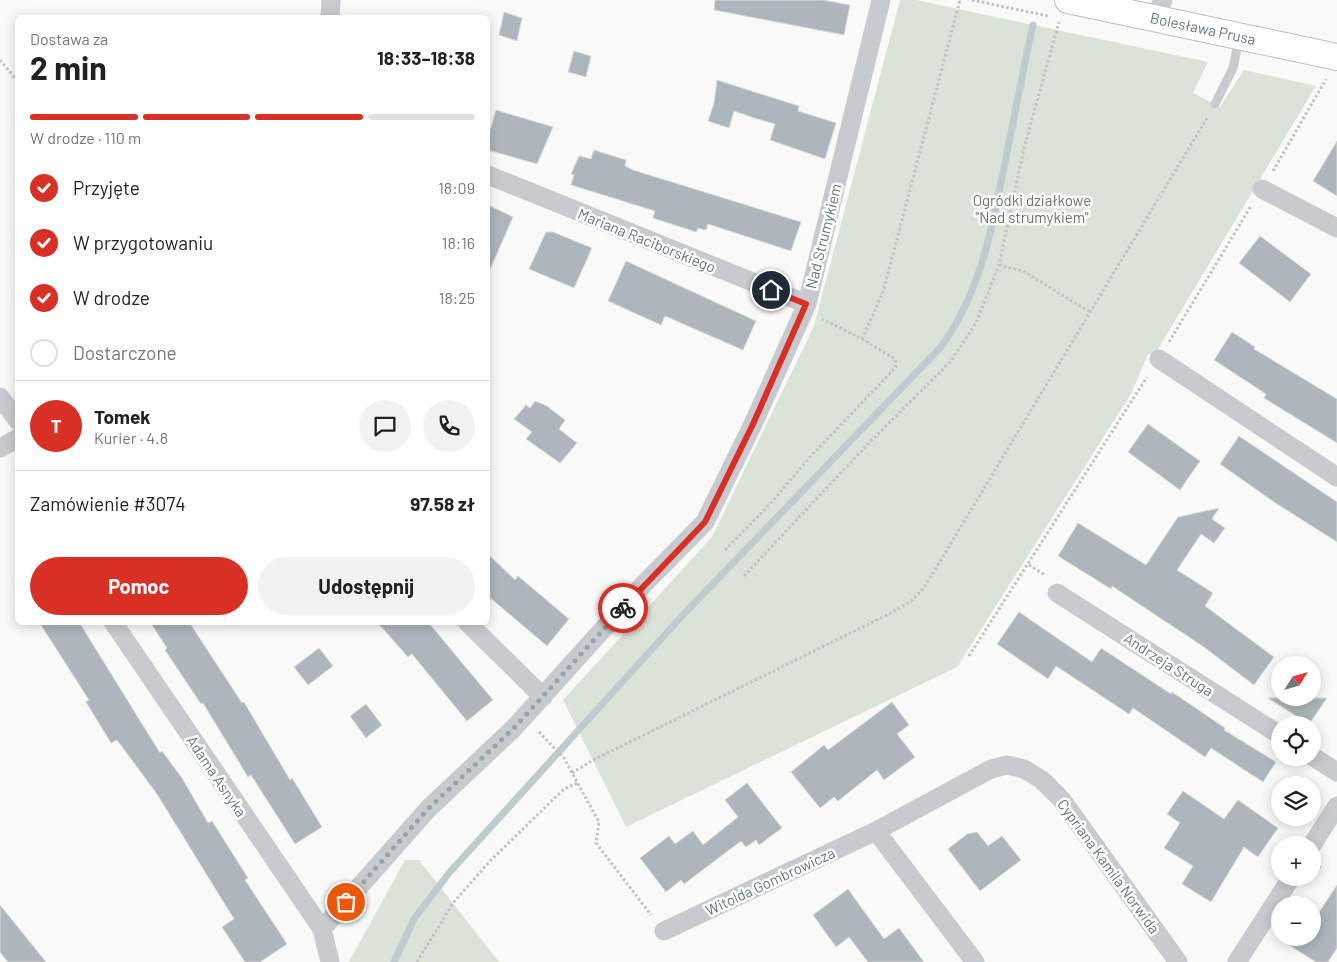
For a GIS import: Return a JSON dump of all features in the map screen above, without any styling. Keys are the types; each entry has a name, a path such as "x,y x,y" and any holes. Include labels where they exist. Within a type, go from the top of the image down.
{"street":[{"path":"330,15 331,0"},
{"name":"Nad Strumykiem","path":"322,929 428,809 514,728 642,587 705,522 753,424 805,307 881,0"},
{"name":"Bolesława Prusa","path":"1064,9 1159,9 1240,36 1337,57"},
{"name":"Mariana Raciborskiego","path":"490,176 805,307"},
{"path":"1262,189 1337,228"},
{"path":"1159,359 1337,477"},
{"path":"0,397 15,417"},
{"name":"Andrzeja Struga","path":"1057,593 1271,729"},
{"name":"Adama Asnyka","path":"115,625 322,929"},
{"path":"470,625 543,697"},
{"path":"1321,762 1337,772"},
{"name":"Witolda Gombrowicza","path":"664,931 876,830 975,776 1007,765"},
{"name":"Cypriana Kamila Norwida","path":"1007,765 1030,772 1042,780 1062,800 1178,962"},
{"path":"1318,836 1337,806"},
{"path":"876,830 975,962"},
{"path":"1237,962 1286,886"},
{"path":"322,929 330,962"}],"lane":[{"path":"1215,104 1233,68 1240,36"}],"path":[{"path":"862,339 884,292 960,0"},
{"path":"744,576 866,446 950,362 976,323 998,265 1024,148 1064,9"},
{"path":"0,60 15,78"},
{"path":"572,773 593,760 891,613 911,601 924,588 1215,104"},
{"path":"998,265 1023,271 1090,312"},
{"path":"725,550 771,503 810,457 896,367 895,359 805,307"},
{"path":"553,747 564,758 599,822 596,843 664,931"},
{"path":"417,962 453,903 491,860 564,789 578,783"}],"green space":[{"name":"Ogródki działkowe \"Nad strumykiem\"","path":"900,0 916,0 1208,62 1193,93 1220,107 1244,70 1316,86 1155,354 1148,354 1131,394 957,667 626,827 563,700 712,537 814,326"},
{"path":"405,860 419,860 499,962 349,962"}],"building":[{"path":"715,0 823,0 850,5 844,35 714,10"},
{"path":"504,12 522,18 517,41 499,35"},
{"path":"574,51 591,56 586,77 568,72"},
{"path":"717,80 799,106 798,111 836,123 825,159 770,140 775,124 734,111 729,128 708,121 714,103"},
{"path":"496,110 553,127 537,164 490,151 490,131"},
{"path":"1337,141 1337,196 1313,181"},
{"path":"594,150 626,160 625,166 633,170 801,222 791,251 708,224 706,230 698,228 696,232 653,218 655,211 571,185 574,175 571,174 579,156 591,159"},
{"path":"490,206 513,217 490,269"},
{"path":"546,232 553,232 592,248 574,288 529,269"},
{"path":"1260,236 1311,274 1290,302 1239,263"},
{"path":"626,261 756,321 743,350 665,316 661,325 608,301"},
{"path":"1232,332 1255,347 1254,349 1337,399 1337,443 1264,398 1266,394 1214,360"},
{"path":"535,401 547,406 565,420 559,429 577,443 560,463 526,439 532,432 514,419 526,405 530,408"},
{"path":"1148,424 1200,461 1180,490 1128,452"},
{"path":"1239,436 1337,502 1337,542 1274,502 1220,464"},
{"path":"1219,508 1212,519 1225,528 1214,543 1201,534 1177,570 1213,593 1205,606 1273,656 1254,685 1204,647 1112,586 1111,589 1058,556 1078,523 1146,565 1178,517"},
{"path":"490,556 515,580 518,576 569,619 547,646 490,598"},
{"path":"1019,612 1092,662 1101,648 1171,694 1172,692 1225,728 1224,730 1271,759 1271,766 1273,766 1263,782 1211,748 1205,757 1133,708 1129,714 1056,666 1048,679 997,644"},
{"path":"41,625 81,625 160,753 162,751 182,778 208,823 212,821 248,878 245,880 287,944 260,962 245,962 222,927 234,919 157,794 117,740 111,743 86,702 89,700"},
{"path":"152,625 191,625 242,703 244,702 290,780 292,778 322,827 295,844 251,775 248,777 203,703 201,704 165,650 167,648"},
{"path":"380,625 430,625 493,700 467,721 412,654 408,657"},
{"path":"319,648 333,666 308,685 294,667"},
{"path":"1321,698 1327,698 1315,716 1296,716 1281,706 1321,706"},
{"path":"892,702 909,725 897,734 915,757 884,780 877,770 838,801 834,797 820,808 791,772 824,745 828,750"},
{"path":"366,704 382,725 366,738 350,716"},
{"path":"747,783 782,828 759,845 756,840 746,847 741,841 684,884 681,880 666,892 640,858 669,836 675,844 693,831 703,845 738,817 725,800"},
{"path":"1183,791 1224,819 1238,800 1271,823 1271,826 1278,828 1258,857 1244,847 1211,902 1182,884 1193,866 1164,848 1180,823 1167,814"},
{"path":"977,832 988,846 1002,836 1021,860 980,891 948,849 967,834"},
{"path":"1337,885 1337,948 1328,962 1316,962 1291,946 1321,946 1321,909"},
{"path":"848,889 884,939 899,928 924,962 868,962 849,937 836,947 813,915"},
{"path":"0,905 46,962 8,962 0,952"}],"waterway":[{"path":"394,962 414,919 449,873 682,616 940,348 966,305 990,236 1033,25"}],"way so far":[{"path":"346,902 428,809 514,728 623,608"}],"route":[{"path":"623,608 705,522 753,424 806,304 771,290"}]}
